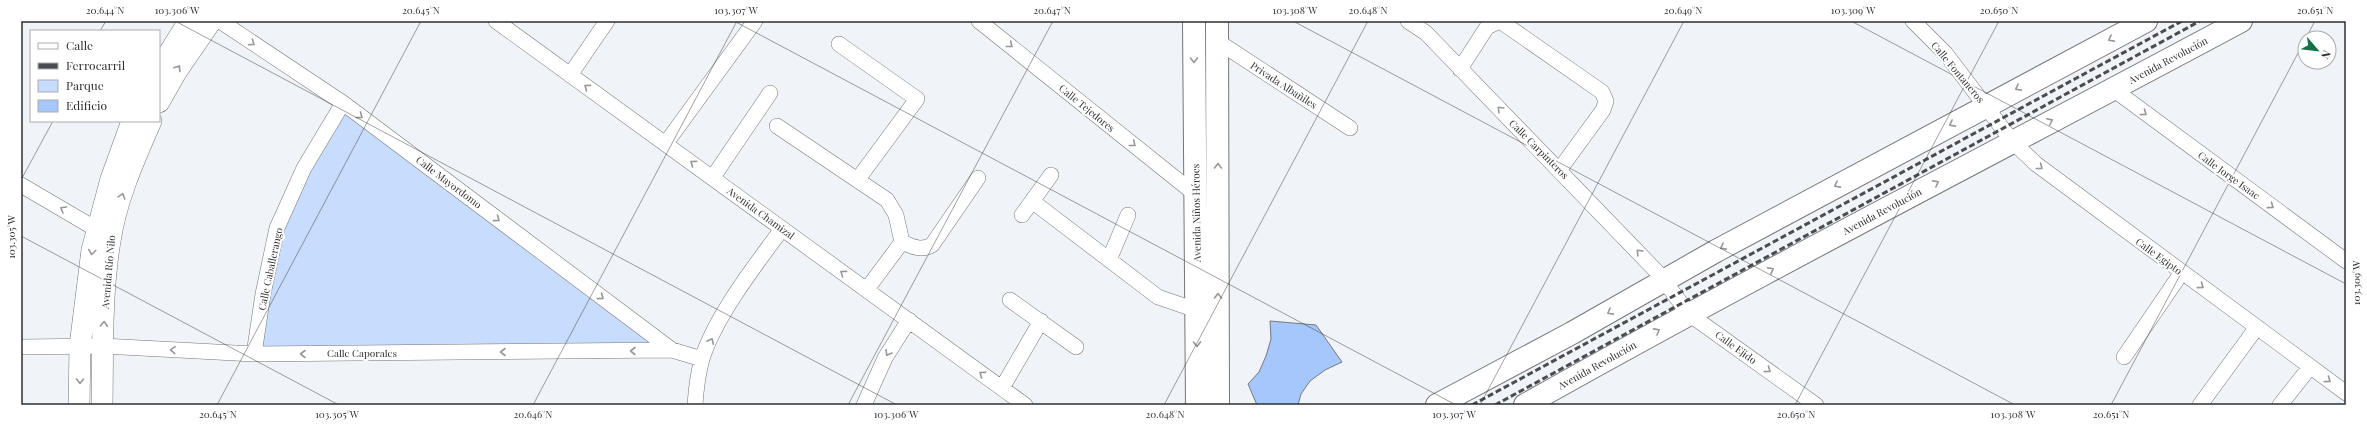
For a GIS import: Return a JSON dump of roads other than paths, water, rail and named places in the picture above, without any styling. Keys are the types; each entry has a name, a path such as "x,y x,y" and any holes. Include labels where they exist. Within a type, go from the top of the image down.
{"main road":[{"path":"160,67 189,21"},
{"path":"160,100 180,65 211,21"},
{"path":"1437,405 1666,281 1716,251 1986,105 2146,21"},
{"name":"Avenida Revolución","path":"1525,405 1689,314 2012,141 2241,21"},
{"name":"Avenida Niños Héroes","path":"1189,24 1195,194 1198,405"},
{"path":"1217,31 1218,405"},
{"name":"Avenida Río Nilo","path":"79,405 80,346 92,250 96,229 111,179 132,122"},
{"name":"Avenida Río Nilo","path":"102,405 106,268 111,234 126,181 151,122"}],"street":[{"name":"Calle Mayordomo","path":"220,21 342,103 672,350"},
{"name":"Avenida Chamizal","path":"496,21 713,177 1025,405"},
{"path":"570,75 607,21"},
{"path":"666,143 755,21"},
{"name":"Calle Tejedores","path":"980,21 1195,194"},
{"name":"Calle Carpinteros","path":"1408,21 1426,33 1560,169 1666,281"},
{"path":"1460,69 1488,26 1500,21 1602,92 1606,101 1604,110 1560,169"},
{"name":"Calle Fontaneros","path":"1913,21 1946,54 1986,105"},
{"name":"Privada Albañiles","path":"1217,31 1350,128"},
{"path":"839,44 917,99 858,179"},
{"name":"Calle Jorge Isaac","path":"2113,89 2346,261"},
{"path":"713,177 770,93"},
{"name":"Calle Caballerango","path":"254,354 263,294 277,228 304,168 342,103"},
{"name":"Calle Egipto","path":"1986,105 2012,141 2036,164 2346,393"},
{"path":"777,126 858,179 892,206 902,242"},
{"path":"1022,215 1051,175"},
{"path":"902,242 920,249 932,245 978,178"},
{"path":"21,185 96,229"},
{"path":"1032,201 1158,297 1196,310"},
{"path":"1109,260 1128,215"},
{"path":"695,405 702,359 719,324 752,269 782,228"},
{"path":"867,289 902,242"},
{"path":"2124,357 2182,272"},
{"name":"Calle Ejido","path":"1666,281 1689,314 1816,405"},
{"path":"1010,300 1076,347"},
{"path":"864,405 885,358 909,320"},
{"path":"1002,388 1041,321"},
{"path":"2200,405 2257,327"},
{"name":"Calle Caporales","path":"21,347 103,346 254,354 672,350 702,359"},
{"path":"2280,405 2310,367"}],"railway":[{"path":"1472,405 2182,21"},
{"path":"1495,405 2200,21"}]}
